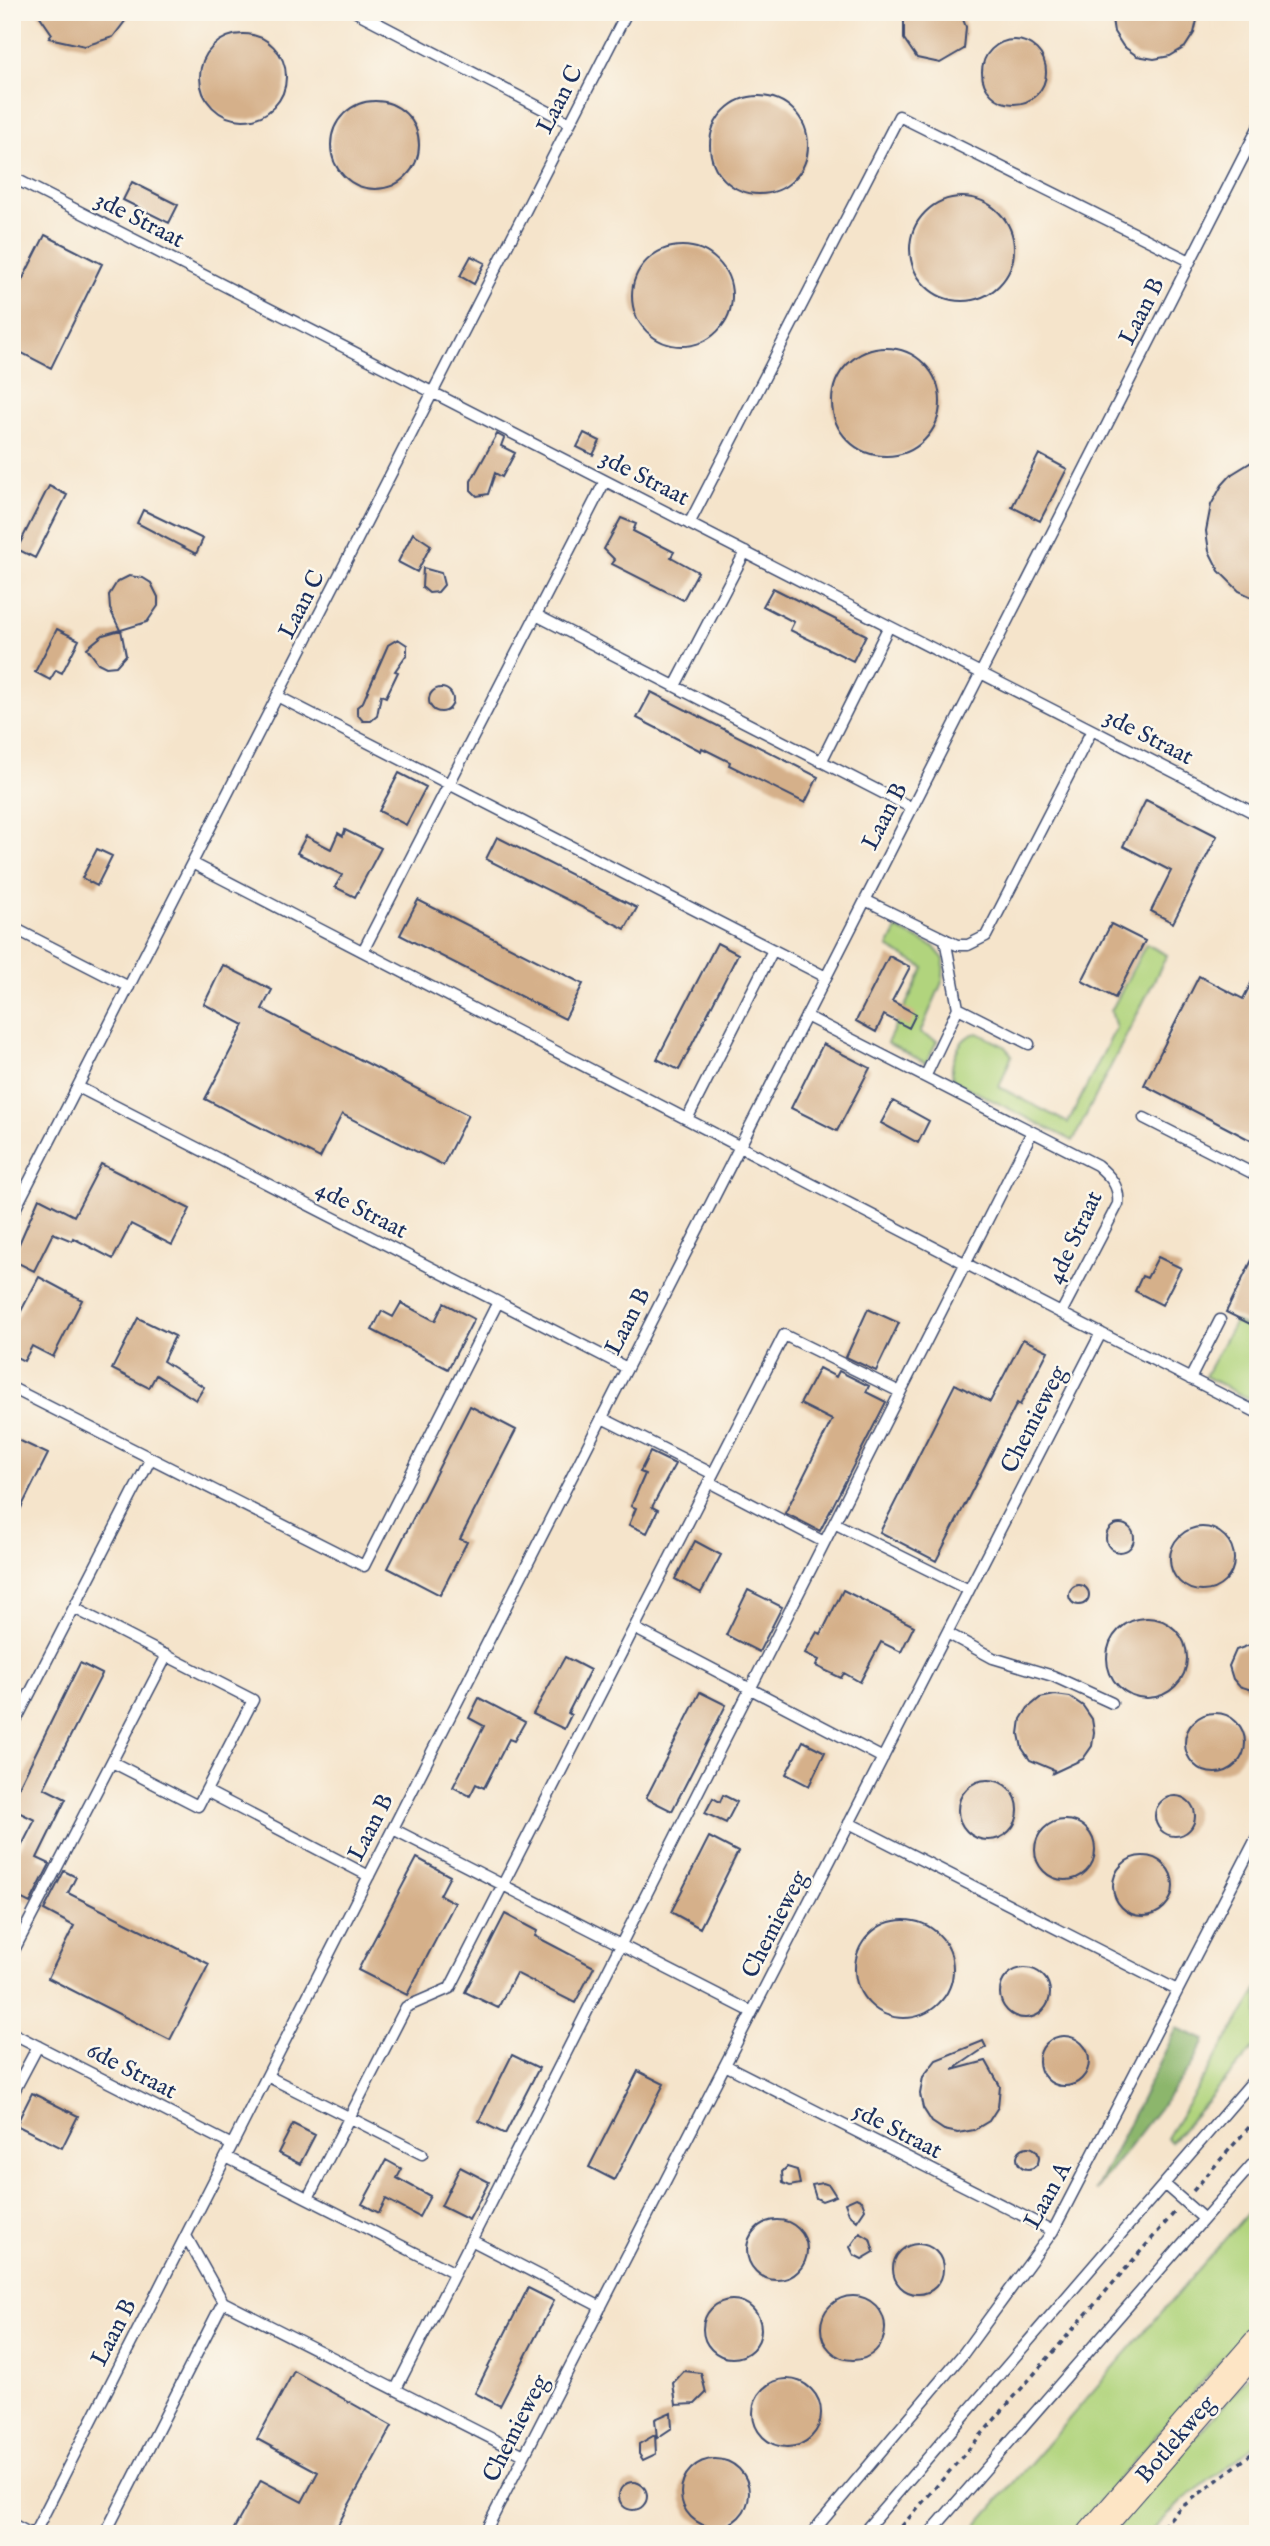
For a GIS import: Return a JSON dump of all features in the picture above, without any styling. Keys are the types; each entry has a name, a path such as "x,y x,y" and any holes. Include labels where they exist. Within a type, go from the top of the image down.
{"main road":[{"name":"Botlekweg","path":"1093,2534 1258,2344"}],"lane":[{"path":"356,12 570,123"},
{"name":"Laan C","path":"12,1215 627,12"},
{"path":"689,524 899,116 1190,261"},
{"name":"Laan B","path":"32,2534 1258,128"},
{"name":"3de Straat","path":"12,177 1258,815"},
{"path":"363,951 605,481"},
{"path":"675,686 745,552"},
{"path":"536,615 912,808"},
{"path":"821,762 889,626"},
{"path":"277,696 826,977"},
{"path":"865,900 945,939 968,946 986,936 993,927 1092,730"},
{"path":"192,863 1061,1313"},
{"path":"12,927 129,986"},
{"path":"925,1077 958,1008 945,939"},
{"path":"687,1119 773,950"},
{"path":"958,1008 1029,1044"},
{"name":"4de Straat","path":"806,1016 1097,1166 1108,1175 1119,1193 1118,1203 1061,1313 1258,1413"},
{"name":"4de Straat","path":"78,1087 627,1368"},
{"path":"1144,1118 1258,1176"},
{"path":"396,2389 1031,1132"},
{"path":"12,1388 364,1566 498,1302"},
{"path":"1190,1379 1220,1320"},
{"name":"Chemieweg","path":"484,2534 1101,1333"},
{"path":"308,2199 406,2007 450,1988 784,1335 900,1392"},
{"path":"602,1418 824,1542"},
{"path":"12,1728 151,1458"},
{"path":"834,1523 969,1590"},
{"path":"74,1608 253,1700 198,1806 112,1762"},
{"path":"634,1628 883,1758"},
{"path":"947,1633 993,1658 1053,1676 1112,1703"},
{"path":"12,1954 167,1655"},
{"path":"206,1791 369,1876"},
{"path":"849,1823 1178,1990"},
{"path":"393,1829 752,2012"},
{"name":"Laan A","path":"811,2534 946,2376 1053,2231 1258,1835"},
{"name":"6de Straat","path":"12,2033 232,2145"},
{"path":"12,2095 38,2046"},
{"name":"5de Straat","path":"725,2065 1053,2231"},
{"path":"862,2534 1258,2075"},
{"path":"267,2076 422,2154"},
{"path":"226,2157 454,2273"},
{"path":"929,2534 1258,2158"},
{"path":"1164,2185 1204,2219"},
{"path":"186,2236 223,2302 524,2455"},
{"path":"471,2240 601,2306"},
{"path":"105,2534 223,2302"},
{"path":"12,2524 32,2534"}],"path":[{"path":"895,2534 1258,2116"},
{"path":"1156,2534 1178,2510 1258,2449"}],"green space":[{"path":"897,929 933,946 944,959 943,980 920,1033 937,1041 926,1063 887,1043 924,968 888,947"},
{"path":"1146,944 1167,955 1073,1141 954,1081 952,1067 956,1052 965,1039 978,1033 1004,1046 1012,1055 999,1087 1068,1123 1116,1028 1111,1011"},
{"path":"1235,1321 1258,1333 1258,1404 1205,1376"},
{"path":"1258,1989 1258,2043 1171,2142 1167,2138"},
{"path":"1177,2028 1205,2040 1191,2067 1095,2191"},
{"path":"1258,2201 1258,2318 1071,2534 969,2534"},
{"path":"1258,2365 1258,2443 1183,2500 1149,2534 1111,2534"}],"building":[{"path":"37,12 132,12 113,37 85,46 49,38 52,34"},
{"path":"904,12 960,12 966,27 964,49 940,63 917,58 904,39"},
{"path":"1111,12 1199,12 1194,33 1185,47 1170,56 1154,59 1137,56 1123,46 1114,32"},
{"path":"243,34 259,38 273,47 282,61 286,77 282,93 273,107 259,116 243,120 227,116 213,107 204,93 200,77 204,61 213,47 227,38"},
{"path":"1014,40 1026,42 1037,49 1044,60 1044,84 1037,95 1026,102 1014,104 1002,102 991,95 984,84 982,72 984,60 991,49 1002,42"},
{"path":"759,96 786,104 800,118 808,145 800,172 786,186 759,194 732,186 718,172 710,145 718,118 732,104"},
{"path":"375,101 400,108 412,120 419,145 412,170 400,182 375,189 350,182 338,170 331,145 338,120 350,108"},
{"path":"132,182 178,205 169,223 123,200"},
{"path":"962,197 982,201 999,212 1010,229 1014,249 1010,269 999,286 982,297 962,301 942,297 925,286 914,269 910,249 914,229 925,212 942,201"},
{"path":"45,235 102,264 51,368 12,348 12,300"},
{"path":"682,246 701,250 717,261 728,277 732,296 728,315 717,331 701,342 682,346 663,342 647,331 636,315 632,296 636,277 647,261 663,250"},
{"path":"471,256 485,263 474,284 460,276"},
{"path":"886,348 907,352 924,364 936,381 940,402 936,423 924,440 907,452 886,456 865,452 848,440 836,423 832,402 836,381 848,364 865,352"},
{"path":"584,433 600,441 593,455 577,447"},
{"path":"497,434 504,438 501,446 515,453 502,477 495,473 488,494 477,496 471,490 471,481"},
{"path":"1039,454 1067,469 1040,521 1012,507"},
{"path":"1258,458 1258,600 1239,591 1219,571 1209,551 1206,531 1211,505 1222,485 1232,474"},
{"path":"49,486 67,495 35,558 17,549"},
{"path":"143,510 203,539 196,554 137,523"},
{"path":"621,518 636,524 633,531 674,552 671,557 698,572 683,600 612,564 615,560 604,549"},
{"path":"413,533 431,545 417,572 398,562"},
{"path":"423,568 441,573 444,585 438,592 429,593 422,587"},
{"path":"129,576 143,578 151,583 158,597 158,606 147,622 121,630 126,655 116,666 106,667 98,663 87,648 103,635 120,630 110,609 109,595 117,582"},
{"path":"773,588 866,635 853,661 790,630 794,622 763,606"},
{"path":"57,629 79,640 62,673 56,670 50,680 35,672"},
{"path":"398,639 407,645 407,654 395,671 398,672 386,697 381,695 377,716 371,721 363,721 357,714 357,707 363,702 388,645"},
{"path":"441,688 449,692 453,700 449,708 441,712 433,708 429,700 433,692"},
{"path":"651,692 818,777 805,803 729,765 730,762 702,748 701,751 637,718"},
{"path":"399,773 426,787 406,825 379,811"},
{"path":"1146,800 1217,836 1173,923 1151,911 1171,871 1123,846"},
{"path":"345,830 381,848 355,897 335,887 342,875 297,853 306,836 331,849 338,833 343,836"},
{"path":"497,837 637,908 625,929 486,859"},
{"path":"97,849 112,856 97,886 82,878"},
{"path":"418,900 583,984 565,1019 400,935"},
{"path":"1111,924 1145,941 1115,998 1082,981"},
{"path":"717,943 738,954 679,1070 657,1059"},
{"path":"889,956 910,967 892,1001 916,1014 909,1028 884,1015 876,1032 856,1021"},
{"path":"223,965 272,990 262,1009 468,1115 443,1165 342,1114 320,1158 205,1099 244,1025 204,1004"},
{"path":"1258,970 1258,1144 1144,1085 1199,976 1243,999"},
{"path":"823,1044 870,1068 837,1131 791,1108"},
{"path":"893,1101 929,1121 918,1143 881,1123"},
{"path":"101,1164 190,1209 172,1245 131,1224 113,1259 73,1238 72,1241 53,1233 34,1271 12,1260 39,1198 74,1216"},
{"path":"1258,1248 1258,1328 1226,1312"},
{"path":"1158,1257 1181,1268 1162,1305 1135,1291 1142,1276 1147,1278"},
{"path":"39,1277 82,1300 53,1357 32,1346 24,1361 12,1355 12,1328"},
{"path":"401,1303 435,1321 444,1303 474,1319 448,1369 372,1330 382,1311 393,1317"},
{"path":"868,1309 899,1323 876,1371 846,1357"},
{"path":"138,1318 175,1336 163,1361 204,1387 196,1400 156,1375 149,1388 112,1369"},
{"path":"1023,1339 1048,1351 1020,1405 1017,1403 936,1561 880,1532 955,1384 990,1402"},
{"path":"819,1368 836,1377 839,1371 869,1386 866,1392 886,1402 820,1531 785,1513 832,1420 800,1404"},
{"path":"470,1406 516,1430 460,1539 467,1542 440,1595 388,1568"},
{"path":"12,1437 48,1454 12,1526"},
{"path":"650,1452 675,1464 652,1507 658,1510 647,1533 629,1525 636,1508 631,1506 645,1474 640,1472"},
{"path":"1120,1524 1130,1528 1134,1538 1130,1548 1120,1552 1110,1548 1106,1538 1110,1528"},
{"path":"1202,1527 1214,1529 1225,1536 1232,1547 1232,1571 1225,1582 1214,1589 1202,1591 1190,1589 1179,1582 1172,1571 1170,1559 1172,1547 1179,1536 1190,1529"},
{"path":"695,1541 721,1555 701,1593 675,1579"},
{"path":"1079,1585 1086,1588 1089,1595 1086,1602 1079,1605 1072,1602 1069,1595 1072,1588"},
{"path":"748,1590 782,1607 759,1652 726,1635"},
{"path":"843,1590 914,1626 901,1652 881,1642 860,1682 844,1673 841,1678 816,1666 819,1660 805,1653 817,1632 821,1634"},
{"path":"1147,1618 1162,1621 1175,1630 1184,1643 1187,1658 1184,1673 1175,1686 1162,1695 1147,1698 1132,1695 1119,1686 1110,1673 1107,1658 1110,1643 1119,1630 1132,1621"},
{"path":"1258,1642 1258,1692 1239,1686 1233,1679 1229,1666 1236,1650"},
{"path":"565,1657 590,1670 568,1713 571,1715 564,1729 533,1714"},
{"path":"80,1663 102,1674 44,1788 66,1799 37,1858 50,1864 30,1903 12,1894 12,1845 20,1849 35,1820 12,1809 12,1801"},
{"path":"700,1692 726,1705 672,1811 646,1798"},
{"path":"1055,1695 1070,1697 1083,1706 1092,1719 1094,1732 1092,1746 1083,1759 1053,1773 1054,1770 1030,1760 1022,1748 1019,1734 1021,1719 1028,1708 1040,1698"},
{"path":"479,1698 525,1722 514,1741 509,1739 484,1788 476,1784 470,1796 453,1787 484,1726 469,1718"},
{"path":"1215,1713 1236,1722 1245,1743 1236,1764 1215,1773 1194,1764 1185,1743 1194,1722"},
{"path":"803,1741 825,1752 809,1786 786,1774"},
{"path":"988,1780 1005,1785 1013,1793 1018,1810 1013,1827 1005,1835 988,1840 971,1835 963,1827 958,1810 963,1793 971,1785"},
{"path":"723,1795 737,1802 726,1823 705,1813 713,1798 720,1802"},
{"path":"1175,1796 1189,1802 1195,1816 1189,1830 1175,1836 1161,1830 1155,1816 1161,1802"},
{"path":"1065,1820 1082,1825 1090,1833 1095,1850 1090,1867 1082,1875 1065,1880 1048,1875 1040,1867 1035,1850 1040,1833 1048,1825"},
{"path":"709,1837 738,1852 700,1928 671,1912"},
{"path":"1143,1856 1164,1865 1173,1886 1164,1907 1143,1916 1122,1907 1113,1886 1122,1865"},
{"path":"417,1858 450,1876 440,1895 455,1903 407,1995 358,1970"},
{"path":"64,1871 76,1877 68,1893 209,1964 170,2040 48,1978 74,1926 44,1910"},
{"path":"505,1914 537,1931 535,1936 594,1967 575,2003 516,1973 498,2008 465,1992"},
{"path":"904,1920 923,1923 939,1934 950,1950 953,1969 950,1988 939,2004 923,2015 904,2018 885,2015 869,2004 858,1988 855,1969 858,1950 869,1934 885,1923"},
{"path":"1025,1968 1042,1976 1050,1993 1042,2010 1025,2018 1008,2010 1000,1993 1008,1976"},
{"path":"1064,2036 1081,2044 1089,2061 1081,2078 1064,2086 1047,2078 1039,2061 1047,2044"},
{"path":"983,2041 986,2047 952,2070 986,2061 1000,2086 998,2107 989,2121 974,2130 958,2133 944,2130 932,2122 923,2108 920,2094 923,2077 936,2060"},
{"path":"512,2055 539,2068 505,2134 479,2121"},
{"path":"638,2071 664,2084 614,2180 589,2167"},
{"path":"32,2093 78,2116 62,2148 16,2125"},
{"path":"293,2124 315,2135 300,2164 278,2153"},
{"path":"1028,2147 1036,2150 1039,2158 1036,2166 1028,2169 1020,2166 1017,2158 1020,2150"},
{"path":"386,2160 402,2169 397,2178 430,2196 419,2217 386,2199 379,2213 362,2204"},
{"path":"460,2167 489,2182 469,2220 441,2206"},
{"path":"787,2167 797,2170 800,2184 790,2186 783,2183 782,2172"},
{"path":"812,2185 829,2185 836,2196 822,2201 816,2198"},
{"path":"856,2198 862,2201 865,2209 857,2221 849,2214 845,2203"},
{"path":"771,2220 783,2220 799,2228 805,2238 805,2262 799,2272 783,2280 771,2280 755,2272 747,2256 747,2244 755,2228"},
{"path":"860,2233 870,2239 874,2252 862,2259 854,2255 850,2247"},
{"path":"918,2244 935,2252 943,2269 935,2286 918,2294 901,2286 893,2269 901,2252"},
{"path":"528,2288 554,2301 500,2406 475,2393"},
{"path":"847,2296 859,2296 876,2305 883,2316 883,2340 876,2351 859,2360 847,2360 835,2355 826,2346 821,2334 821,2322 826,2310 835,2301"},
{"path":"732,2300 748,2305 756,2313 761,2329 756,2345 748,2353 732,2358 716,2353 708,2345 703,2329 708,2313 716,2305"},
{"path":"294,2371 392,2426 333,2534 231,2534 261,2480 302,2502 318,2472 257,2439"},
{"path":"684,2371 701,2373 706,2393 695,2404 676,2405 673,2383"},
{"path":"794,2379 815,2394 821,2406 819,2426 811,2437 794,2447 780,2447 763,2437 755,2426 753,2406 763,2389 774,2381"},
{"path":"671,2412 672,2428 657,2438 655,2419"},
{"path":"655,2435 656,2454 643,2460 639,2454 639,2444"},
{"path":"722,2459 743,2474 749,2486 747,2506 739,2517 722,2527 708,2527 691,2517 683,2506 681,2486 691,2469 702,2461"},
{"path":"633,2482 643,2486 647,2496 643,2506 633,2510 623,2506 619,2496 623,2486"}]}
